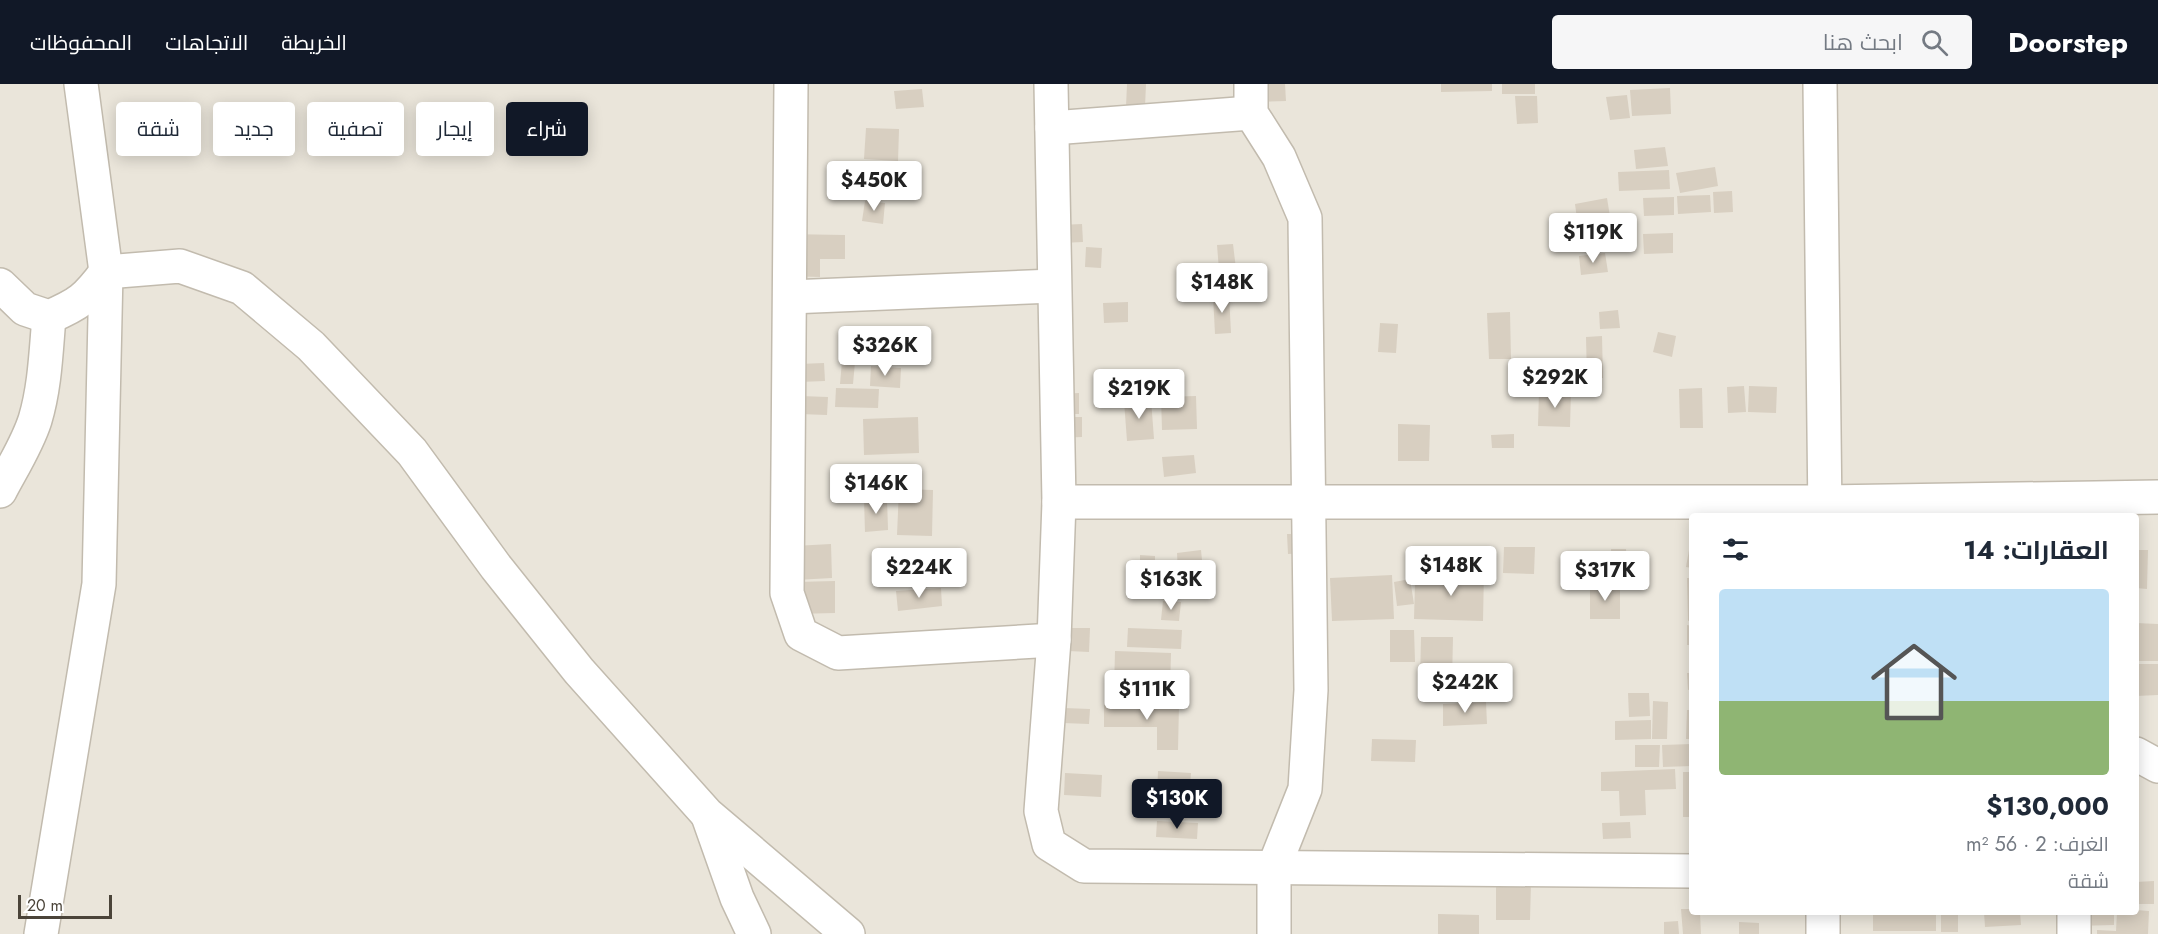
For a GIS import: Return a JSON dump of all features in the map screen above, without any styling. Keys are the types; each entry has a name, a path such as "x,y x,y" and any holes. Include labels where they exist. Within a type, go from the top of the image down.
{"street":[{"path":"41,934 99,584 106,272 81,84"},
{"path":"790,84 787,593 801,634 838,653 1054,640"},
{"path":"1051,84 1059,502 1054,640 1041,811 1049,844 1084,866 1689,871"},
{"path":"1820,84 1824,509"},
{"path":"1052,128 1251,99 1305,218 1311,690 1305,789 1274,867 1274,934"},
{"path":"0,285 25,309 49,317 77,305 92,291 106,272 180,266 242,288 311,346 412,452 496,567 579,671 707,814 848,934"},
{"path":"790,297 1054,286"},
{"path":"0,491 18,459 35,420 49,317"},
{"path":"1059,502 1307,501 1824,509 2158,497"},
{"path":"2139,756 2158,766"},
{"path":"707,814 737,898 754,934"},
{"path":"1823,915 1823,934"},
{"path":"2074,915 2074,934"}],"shaded area":[{"path":"0,84 2158,84 2158,934 0,934"}],"building":[{"path":"1127,84 1146,84 1145,107 1126,107"},
{"path":"1251,84 1285,84 1286,101 1252,102"},
{"path":"1441,84 1492,84 1492,91 1441,92"},
{"path":"1502,84 1535,84 1535,94 1502,94"},
{"path":"1670,88 1671,114 1632,116 1630,90"},
{"path":"922,89 924,107 896,109 894,91"},
{"path":"1627,95 1630,118 1610,120 1606,97"},
{"path":"1515,96 1537,96 1538,123 1517,124"},
{"path":"866,128 899,129 898,161 864,159"},
{"path":"1665,147 1668,166 1636,169 1634,150"},
{"path":"866,163 873,196 856,200 849,167"},
{"path":"1715,167 1718,186 1680,193 1676,173"},
{"path":"1669,170 1670,189 1619,191 1618,172"},
{"path":"1732,191 1733,212 1714,213 1713,192"},
{"path":"1710,195 1711,212 1678,214 1677,196"},
{"path":"1674,197 1674,215 1644,216 1643,198"},
{"path":"1607,198 1612,229 1579,234 1575,204"},
{"path":"865,201 885,203 883,224 862,221"},
{"path":"1082,224 1083,242 1061,243 1060,225"},
{"path":"1673,233 1673,253 1644,254 1643,234"},
{"path":"785,234 845,235 845,259 820,259 820,277 784,276"},
{"path":"1233,244 1236,269 1219,270 1217,245"},
{"path":"1086,247 1102,248 1101,268 1085,267"},
{"path":"1605,253 1608,272 1581,275 1579,256"},
{"path":"1229,294 1231,333 1215,334 1213,295"},
{"path":"1128,302 1128,322 1104,323 1103,303"},
{"path":"1618,310 1620,328 1600,329 1599,312"},
{"path":"1510,312 1511,359 1489,359 1487,313"},
{"path":"1380,323 1398,324 1396,353 1378,352"},
{"path":"1658,332 1676,336 1672,357 1653,352"},
{"path":"1602,336 1603,378 1587,379 1586,337"},
{"path":"842,361 855,362 853,384 840,384"},
{"path":"824,363 825,381 799,382 799,364"},
{"path":"871,366 901,368 900,388 870,386"},
{"path":"1744,386 1746,412 1728,413 1727,387"},
{"path":"1749,386 1777,387 1776,413 1748,412"},
{"path":"836,388 879,389 878,408 835,407"},
{"path":"1702,388 1703,428 1680,428 1679,389"},
{"path":"1539,391 1571,392 1570,427 1538,426"},
{"path":"1079,393 1079,414 1060,414 1060,394"},
{"path":"800,396 828,397 827,415 799,414"},
{"path":"1196,396 1197,429 1162,430 1161,397"},
{"path":"1151,399 1154,439 1127,441 1124,401"},
{"path":"918,417 919,453 864,455 863,419"},
{"path":"1057,417 1082,417 1082,437 1057,438"},
{"path":"1398,424 1430,425 1429,461 1398,461"},
{"path":"1514,434 1514,448 1492,448 1491,435"},
{"path":"1194,455 1196,473 1164,477 1162,457"},
{"path":"891,479 892,495 862,496 862,480"},
{"path":"899,489 933,490 932,536 897,535"},
{"path":"887,498 888,530 865,532 864,499"},
{"path":"1287,534 1305,534 1306,553 1288,554"},
{"path":"831,544 832,578 796,580 794,546"},
{"path":"1504,547 1535,547 1534,574 1503,573"},
{"path":"1611,549 1626,549 1627,579 1612,579"},
{"path":"1201,550 1203,570 1178,572 1177,553"},
{"path":"1689,550 1689,568 1686,567"},
{"path":"2139,550 2148,550 2147,589 2139,588"},
{"path":"1140,555 1155,556 1155,587 1140,587"},
{"path":"1435,569 1484,571 1483,621 1414,619 1415,583 1435,584"},
{"path":"1392,575 1394,619 1332,621 1330,578"},
{"path":"1687,578 1689,578 1689,621"},
{"path":"1410,579 1414,604 1397,606 1394,582"},
{"path":"835,581 835,613 796,614 796,582"},
{"path":"1590,586 1620,586 1620,619 1590,619"},
{"path":"941,588 942,606 898,611 896,591"},
{"path":"1163,601 1181,602 1179,621 1161,620"},
{"path":"2139,623 2158,624 2158,661 2139,661"},
{"path":"1687,625 1689,625 1689,645 1687,645"},
{"path":"1069,628 1090,628 1089,652 1068,651"},
{"path":"1128,628 1182,630 1181,649 1127,647"},
{"path":"1390,630 1414,630 1415,662 1390,662"},
{"path":"1421,637 1453,637 1452,682 1420,682"},
{"path":"1115,651 1171,653 1170,691 1114,690"},
{"path":"2139,664 2158,664 2158,695 2139,696"},
{"path":"1687,673 1689,673 1689,690"},
{"path":"1628,693 1649,693 1650,716 1629,717"},
{"path":"1653,701 1668,702 1667,739 1652,739"},
{"path":"1486,702 1487,724 1443,726 1443,704"},
{"path":"1104,705 1179,705 1178,750 1157,750 1157,727 1104,727"},
{"path":"1064,708 1090,709 1089,724 1063,723"},
{"path":"1687,710 1689,710 1689,739 1686,739"},
{"path":"1651,720 1651,739 1615,740 1615,721"},
{"path":"1372,739 1416,740 1415,762 1371,761"},
{"path":"1689,744 1689,766 1663,767 1662,745"},
{"path":"1635,745 1660,745 1659,767 1635,767"},
{"path":"1675,769 1676,789 1645,790 1646,815 1620,816 1619,791 1601,791 1601,772"},
{"path":"1158,771 1191,773 1189,797 1157,795"},
{"path":"1683,772 1689,772 1689,817 1683,817"},
{"path":"1065,773 1102,775 1101,797 1064,795"},
{"path":"1157,821 1198,823 1197,839 1156,837"},
{"path":"1630,822 1631,838 1603,839 1602,823"},
{"path":"2154,881 2154,904 2139,904 2139,882"},
{"path":"1496,882 1531,883 1530,920 1496,920"},
{"path":"1681,909 1689,909 1689,915 1700,915 1701,934 1683,934"},
{"path":"2139,910 2149,911 2148,934 2097,934 2097,930 2116,931 2117,915 2139,915"},
{"path":"1438,914 1479,915 1479,934 1438,934"},
{"path":"1873,915 1936,915 1936,931 1873,931"},
{"path":"1941,915 1958,915 1958,932 1941,932"},
{"path":"1984,915 2020,915 2021,925 1985,927"},
{"path":"2075,915 2114,915 2114,925 2076,926"},
{"path":"1678,921 1679,934 1664,934 1664,922"},
{"path":"1739,922 1759,923 1759,934 1739,934"}]}
